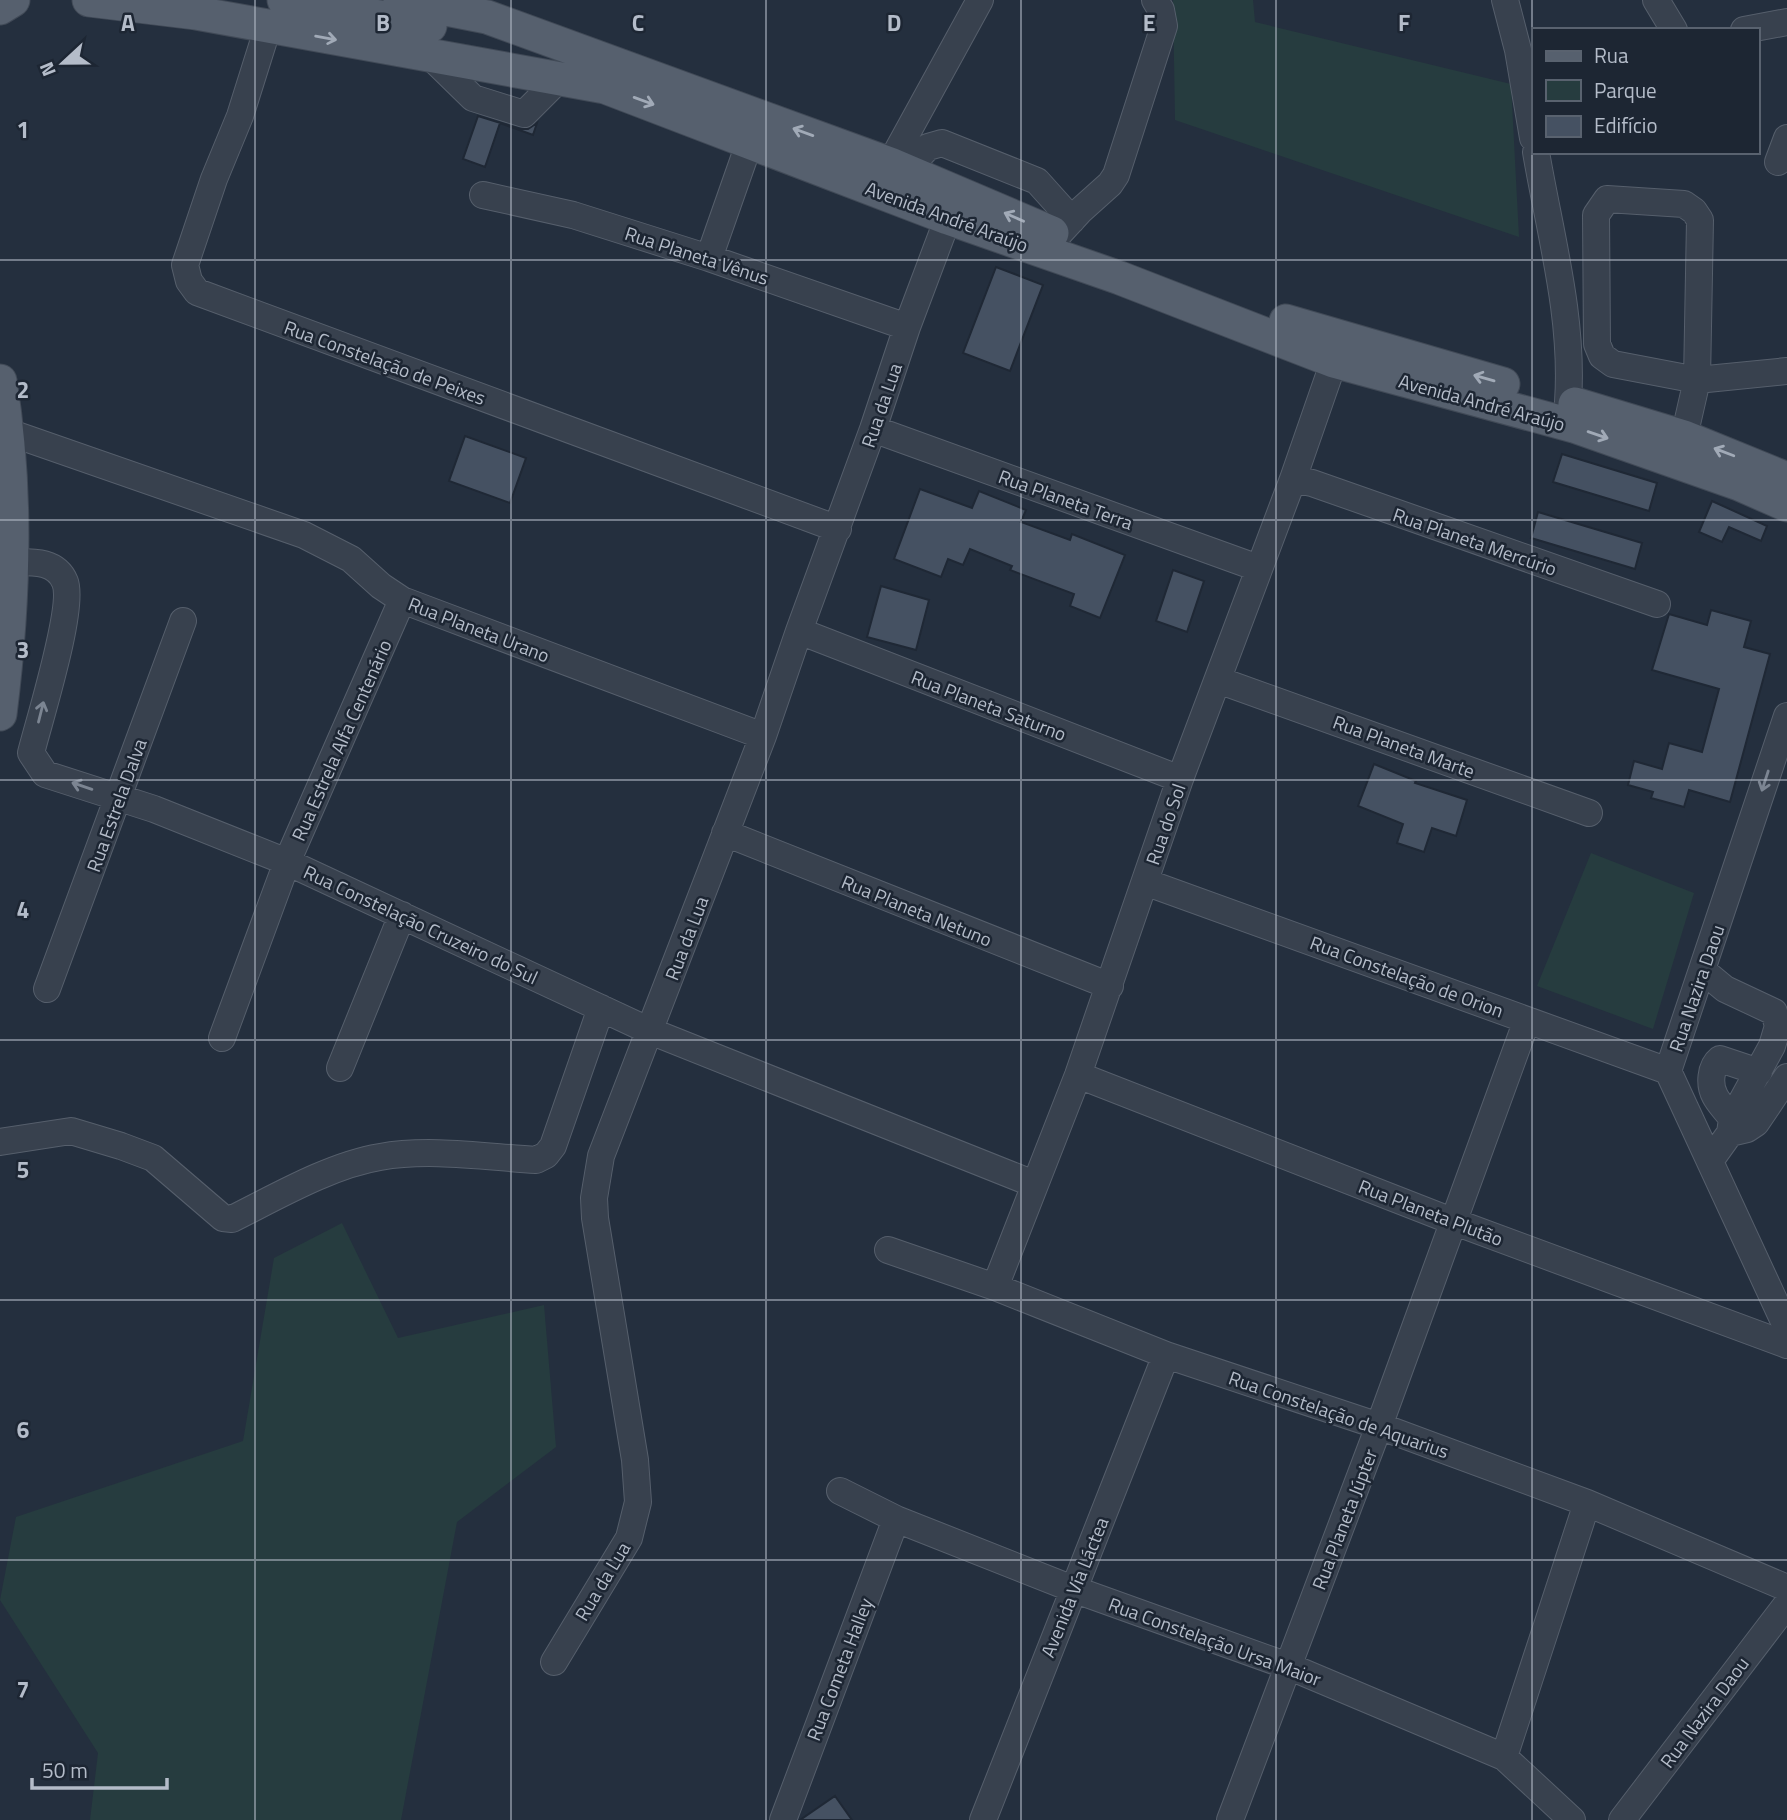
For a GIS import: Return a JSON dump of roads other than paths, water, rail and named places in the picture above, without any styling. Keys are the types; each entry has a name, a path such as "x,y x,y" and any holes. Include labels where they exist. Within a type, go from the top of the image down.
{"main road":[{"name":"Avenida André Araújo","path":"89,0 276,14 430,56 605,87 746,151 1120,278 1334,361 1574,426 1739,484 1787,505"},
{"name":"Avenida André Araújo","path":"400,0 491,9 898,167 1065,228 1219,299 1338,337 1684,437 1787,479"},
{"path":"276,14 455,30 560,62 605,87"},
{"path":"0,381 8,432 12,562 10,619 0,714"}],"street":[{"path":"898,167 980,0"},
{"path":"1065,228 1116,175 1164,26 1161,10 1155,0"},
{"path":"1505,0 1518,50 1532,132"},
{"path":"1656,0 1673,28"},
{"name":"Rua Constelação de Peixes","path":"276,14 185,265 189,281 197,292 838,529"},
{"path":"1755,28 1787,22"},
{"path":"709,258 746,151"},
{"path":"1536,154 1561,284 1569,380 1568,402"},
{"name":"Rua Planeta Vênus","path":"483,195 573,215 709,258 907,327"},
{"path":"1684,437 1697,380 1700,220 1694,211 1684,204 1607,200 1596,215 1597,344 1602,356 1613,364 1697,380 1787,371"},
{"name":"Rua da Lua","path":"554,1662 629,1538 638,1502 635,1460 599,1247 594,1198 601,1156 763,736 948,218"},
{"name":"Rua do Sol","path":"996,1287 1078,1075 1180,779 1293,479 1334,361"},
{"name":"Rua Planeta Terra","path":"873,429 1258,568"},
{"name":"Rua Planeta Urano","path":"8,432 303,535 351,559 381,586 402,600 763,736"},
{"name":"Rua Planeta Mercúrio","path":"1293,479 1312,483 1657,604"},
{"name":"Rua Constelação Cruzeiro do Sul","path":"12,562 38,562 54,569 65,582 63,627 31,753 45,774 176,818 287,862 650,1031 1034,1184"},
{"name":"Rua Estrela Alfa Centenário","path":"222,1038 287,862 402,600"},
{"name":"Rua Estrela Dalva","path":"47,989 183,621"},
{"name":"Rua Planeta Saturno","path":"799,631 1180,779"},
{"name":"Rua Planeta Marte","path":"1218,680 1589,813"},
{"name":"Rua Nazira Daou","path":"1787,716 1668,1071 1787,1328"},
{"name":"Rua Planeta Netuno","path":"725,833 1110,986"},
{"name":"Rua Constelação de Orion","path":"1145,882 1668,1071"},
{"path":"340,1068 402,915"},
{"path":"1702,970 1725,989 1774,1012 1777,1018 1777,1035 1731,1126 1710,1161"},
{"path":"0,1142 71,1131 121,1146 153,1158 223,1218 232,1219 317,1177 379,1157 416,1154 536,1160 546,1155 553,1146 601,1008"},
{"name":"Rua Planeta Júpter","path":"1230,1820 1379,1426 1527,1020"},
{"path":"1731,1126 1714,1095 1711,1075 1713,1066 1720,1059 1759,1072"},
{"name":"Rua Planeta Plutão","path":"1078,1075 1452,1221 1787,1345"},
{"path":"1731,1126 1747,1129 1756,1123 1787,1077"},
{"name":"Rua Constelação de Aquarius","path":"888,1250 996,1287 1166,1355 1379,1426 1587,1503 1787,1588"},
{"name":"Avenida Vía Láctea","path":"983,1820 1166,1355"},
{"name":"Rua Constelação Ursa Maior","path":"840,1491 896,1518 1073,1589 1288,1665 1504,1757 1572,1820"},
{"path":"1504,1757 1587,1503"},
{"name":"Rua Cometa Halley","path":"783,1820 896,1518"},
{"name":"Rua Nazira Daou","path":"1622,1820 1787,1605"}]}
